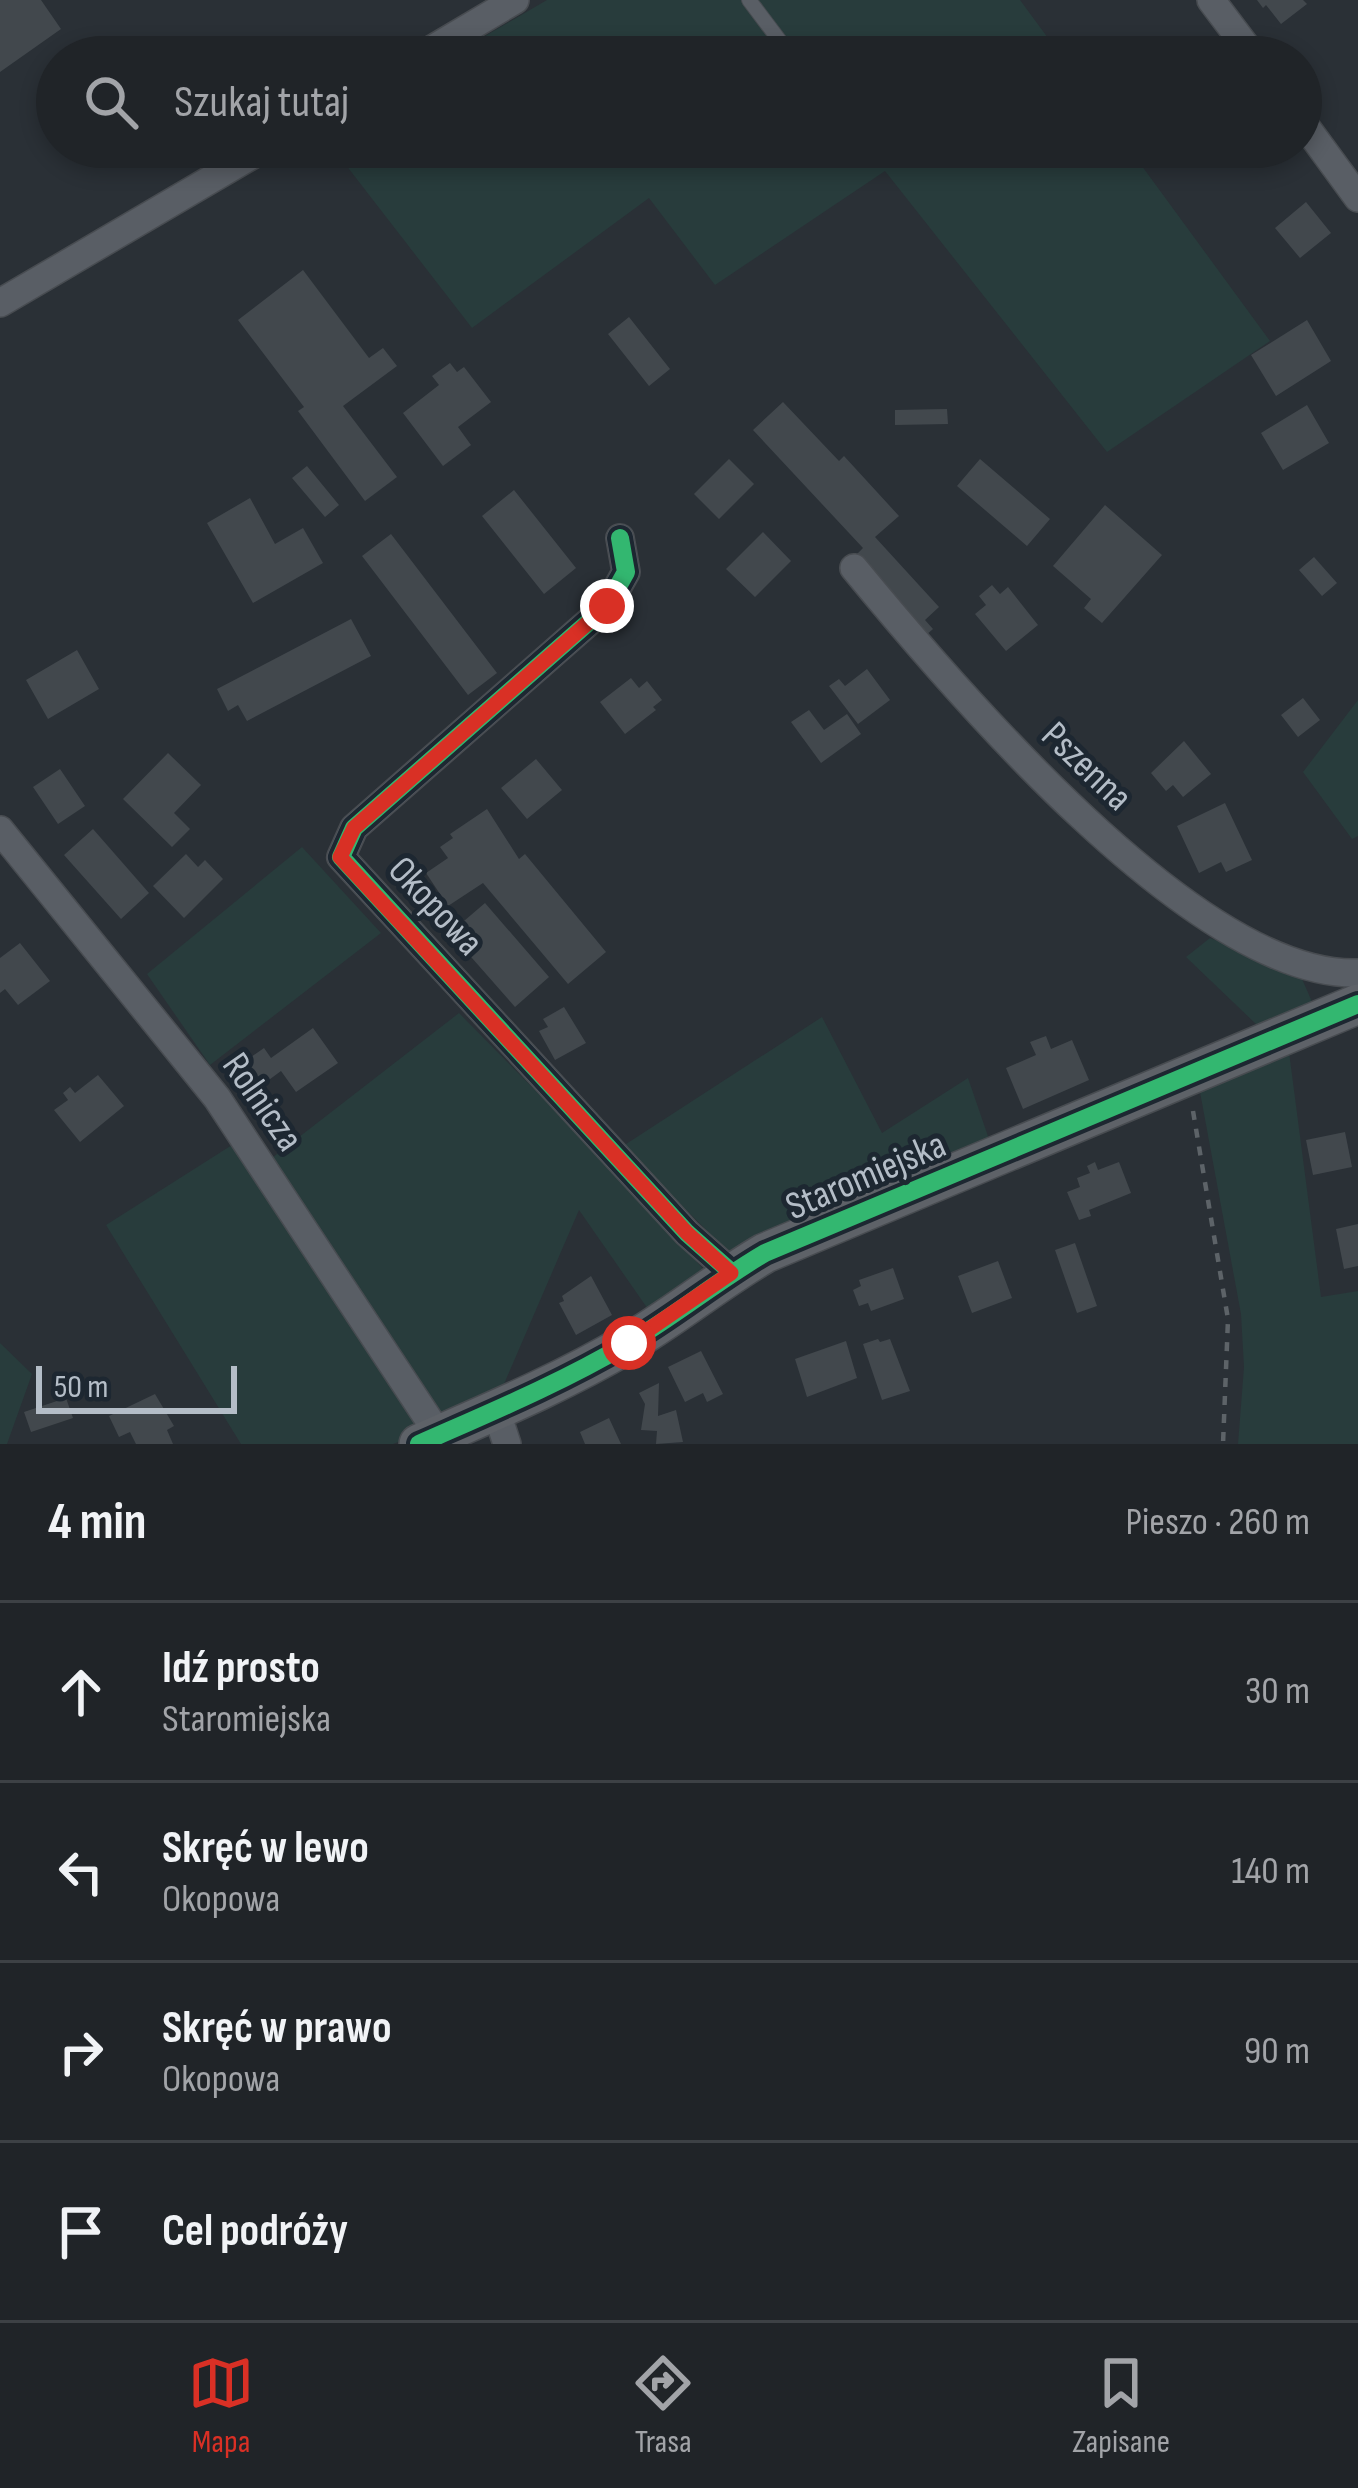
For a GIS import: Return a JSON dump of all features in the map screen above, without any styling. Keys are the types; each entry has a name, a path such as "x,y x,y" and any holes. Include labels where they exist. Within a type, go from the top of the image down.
{"street":[{"path":"454,36 515,0"},
{"path":"1211,0 1238,36"},
{"path":"1322,149 1358,198"},
{"path":"0,303 230,168"},
{"name":"Okopowa","path":"620,538 626,572 607,606 354,828 340,857 687,1233 731,1273"},
{"name":"Pszenna","path":"854,568 955,691 1137,866 1239,937 1309,966 1358,973"},
{"name":"Rolnicza","path":"0,830 217,1098 429,1440"},
{"path":"1309,966 1341,1011"},
{"name":"Staromiejska","path":"429,1440 502,1427 765,1253 1341,1011"}],"lane":[{"path":"749,0 777,36"}],"path":[{"path":"1193,1110 1228,1319 1222,1444"}],"green space":[{"path":"547,0 1020,0 1047,36 485,36"},
{"path":"348,168 1143,168 1270,341 1107,452 885,171 715,285 649,198 472,328"},
{"path":"1358,700 1358,836 1352,839 1303,772"},
{"path":"302,847 381,933 210,1065 147,974"},
{"path":"1210,938 1299,972 1316,1011 1269,1032 1256,1024 1186,957"},
{"path":"459,1013 707,1273 650,1312 579,1210 504,1384 446,1423 272,1158"},
{"path":"822,1017 882,1133 968,1078 991,1145 729,1253 623,1146"},
{"path":"1289,1052 1321,1297 1358,1291 1358,1444 1238,1444 1244,1367 1241,1314 1200,1092"},
{"path":"232,1145 423,1432 393,1444 241,1444 106,1225"},
{"path":"0,1343 32,1374 7,1444 0,1444"}],"building":[{"path":"0,0 41,0 61,29 51,36 36,36 36,47 0,72"},
{"path":"1257,0 1303,0 1307,4 1281,24"},
{"path":"1306,202 1331,233 1300,258 1275,228"},
{"path":"303,270 369,358 383,348 397,366 343,406 397,477 365,501 298,411 304,407 238,320"},
{"path":"629,317 670,369 649,386 608,334"},
{"path":"1307,320 1331,361 1276,396 1251,355"},
{"path":"450,363 457,372 464,367 491,402 458,427 471,445 443,466 403,413 439,385 432,376"},
{"path":"783,402 839,461 844,456 899,516 875,537 939,607 925,620 933,629 925,636 856,555 863,548 753,430"},
{"path":"1307,405 1329,443 1283,470 1261,433"},
{"path":"947,409 948,424 895,425 895,410"},
{"path":"729,459 754,484 719,519 694,494"},
{"path":"980,459 1050,519 1027,546 957,486"},
{"path":"307,466 339,505 325,517 292,478"},
{"path":"514,490 576,568 544,594 482,516"},
{"path":"250,498 275,544 303,528 323,563 253,603 207,523"},
{"path":"1105,505 1162,555 1102,623 1084,608 1091,599 1053,566"},
{"path":"763,532 791,561 755,597 726,569"},
{"path":"391,534 497,673 468,695 362,556"},
{"path":"1314,557 1337,583 1322,596 1299,570"},
{"path":"992,585 1000,594 1008,587 1038,625 1006,651 975,614 986,605 979,596"},
{"path":"351,619 371,656 247,721 238,705 228,711 217,689"},
{"path":"77,650 99,689 48,719 26,680"},
{"path":"867,669 890,700 858,724 829,686 839,679 845,686"},
{"path":"631,678 639,688 647,681 662,700 625,734 600,702"},
{"path":"1303,698 1320,720 1298,737 1281,715"},
{"path":"809,710 824,730 847,714 861,734 821,763 791,722"},
{"path":"1184,741 1211,774 1183,797 1173,785 1166,791 1151,773"},
{"path":"168,753 201,785 174,813 190,829 172,847 123,799"},
{"path":"536,759 562,790 527,819 501,788"},
{"path":"60,769 85,806 58,824 33,787"},
{"path":"1225,803 1252,860 1226,872 1221,862 1199,873 1177,826"},
{"path":"487,809 519,859 525,854 606,952 568,984 483,883 448,906 426,873 448,858 440,847 453,838 450,834"},
{"path":"93,829 149,893 121,919 64,855"},
{"path":"186,854 198,867 205,860 223,879 184,918 153,886"},
{"path":"485,903 549,977 515,1007 450,933"},
{"path":"20,943 50,981 18,1005 5,989 0,993 0,958"},
{"path":"564,1007 586,1043 555,1060 539,1031 548,1027 543,1019"},
{"path":"313,1028 338,1063 296,1092 281,1071 258,1088 241,1064 264,1048 271,1058"},
{"path":"1046,1036 1051,1049 1072,1040 1089,1080 1023,1109 1006,1068 1036,1055 1030,1042"},
{"path":"98,1075 124,1106 80,1142 54,1110 68,1100 63,1093 70,1087 75,1093"},
{"path":"1345,1132 1352,1167 1313,1175 1306,1140"},
{"path":"1095,1162 1098,1170 1119,1162 1131,1193 1089,1210 1091,1216 1079,1220 1067,1192 1080,1187 1077,1178 1090,1173 1087,1166"},
{"path":"1358,1224 1358,1266 1344,1269 1336,1229"},
{"path":"1075,1243 1097,1306 1077,1313 1055,1250"},
{"path":"998,1261 1012,1298 972,1313 958,1276"},
{"path":"893,1268 904,1299 871,1311 868,1303 859,1306 853,1290 861,1286 859,1280"},
{"path":"591,1276 612,1315 576,1335 559,1303"},
{"path":"890,1339 910,1391 882,1400 863,1344"},
{"path":"846,1341 857,1378 807,1397 795,1359"},
{"path":"701,1351 723,1394 707,1402 703,1393 685,1402 668,1367"},
{"path":"659,1383 658,1416 676,1410 683,1442 656,1444 657,1431 641,1430 645,1404 639,1393"},
{"path":"155,1394 174,1426 167,1430 173,1444 136,1444 130,1432 119,1437 109,1416"},
{"path":"66,1398 73,1418 31,1432 24,1412"},
{"path":"609,1418 621,1444 585,1444 580,1432"}],"cycle path":[{"path":"620,538 626,572 607,606 354,828 341,857 687,1233 731,1272"},
{"path":"419,1444 602,1358 765,1253 1358,1004"}],"route":[{"path":"607,606 354,828 340,857 687,1233 731,1273 629,1343"}]}
